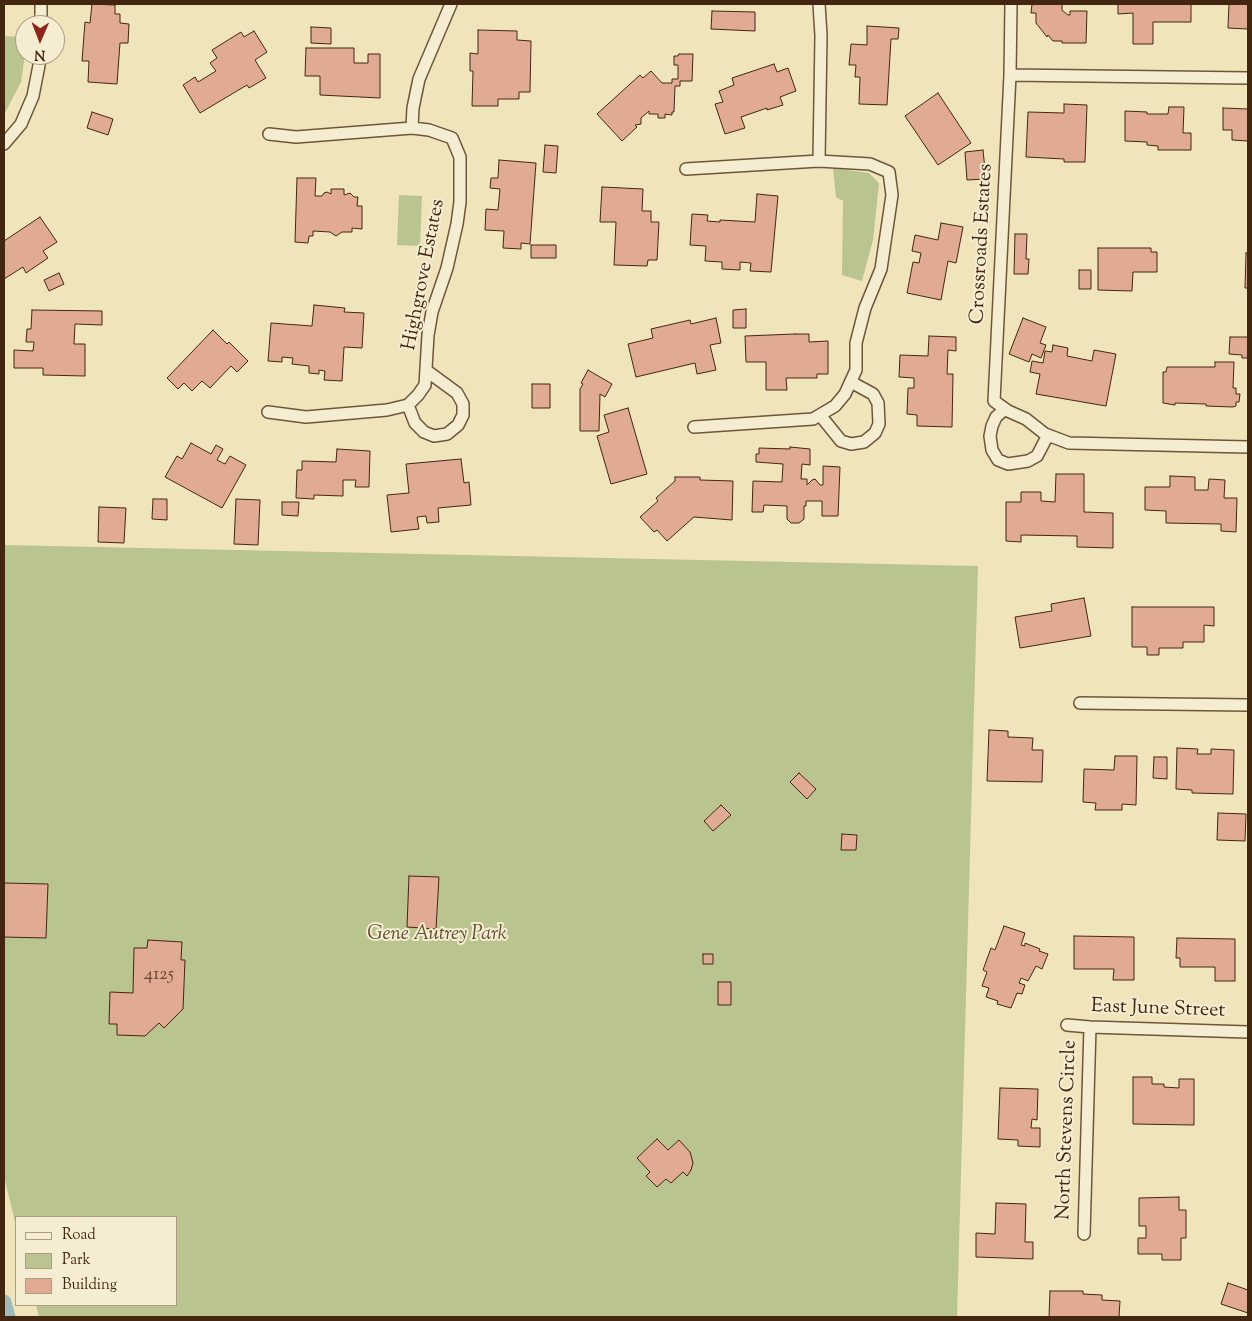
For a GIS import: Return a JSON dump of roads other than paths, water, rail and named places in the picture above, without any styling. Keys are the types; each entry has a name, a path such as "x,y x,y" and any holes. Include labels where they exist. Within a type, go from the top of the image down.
{"street":[{"path":"412,128 413,108 419,79 451,4"},
{"path":"819,4 821,35 819,161"},
{"name":"Crossroads Estates","path":"1004,408 994,401 1010,75 1011,4"},
{"path":"4,144 21,124 33,96 39,65"},
{"path":"1010,75 1248,78"},
{"name":"Highgrove Estates","path":"269,134 296,138 412,128 429,130 452,138 460,158 460,202 457,224 447,268 432,312 428,335 425,385 408,405 415,423 424,432 434,436 447,434 458,425 463,415 463,404 457,393 427,371"},
{"path":"686,169 819,161 870,164 889,172 892,195 881,270 865,308 856,343 856,370 845,394 835,406 813,419 694,427"},
{"path":"820,415 841,441 851,444 864,442 875,433 879,424 878,403 874,394 851,382"},
{"path":"268,412 306,417 397,409 408,405"},
{"path":"1048,435 1037,456 1028,461 1008,464 998,460 992,450 990,436 996,417 1004,408 1026,419 1048,435 1069,443 1248,447"},
{"path":"1080,703 1248,705"},
{"name":"East June Street","path":"1066,1025 1248,1032"},
{"name":"North Stevens Circle","path":"1084,1234 1090,1027"}],"waterway":[{"path":"4,1302 8,1317"}],"park label":[{"name":"Gene Autrey Park","path":"437,936"}]}
